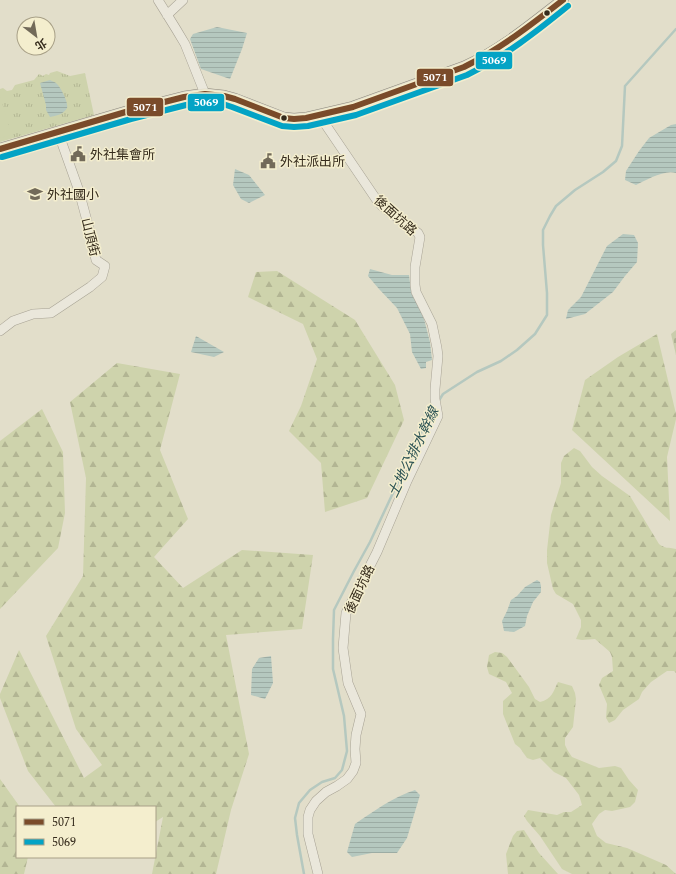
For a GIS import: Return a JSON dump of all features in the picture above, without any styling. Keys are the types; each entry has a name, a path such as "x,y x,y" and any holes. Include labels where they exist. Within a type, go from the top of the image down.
{"main road":[{"path":"0,149 129,111 184,97 205,94 235,98 284,118 294,119 306,118 353,107 464,67 479,60 511,40 563,0"}],"street":[{"path":"158,0 185,44 205,94"},
{"path":"167,15 183,0"},
{"name":"後面坑路","path":"318,874 308,834 308,817 310,810 316,801 326,792 347,779 353,771 356,763 356,735 361,714 348,683 343,648 346,612 377,552 407,481 438,416 435,399 438,356 437,348 432,324 416,292 415,285 415,267 420,237 418,233 382,206 376,199 319,115"},
{"name":"山頂街","path":"0,331 13,322 33,314 51,313 90,287 102,276 105,266 96,260 79,191 58,132"}],"green space":[{"path":"57,71 70,76 85,73 94,115 0,142 0,89 3,88 7,91 12,90 15,85 34,80 39,74 43,76 46,74 49,75 50,73"},
{"path":"0,95 11,135 0,138"},
{"path":"277,271 355,320 395,385 404,420 367,498 325,512 321,463 289,431 301,406 317,359 303,324 248,297 256,272"},
{"path":"676,330 676,355 671,334"},
{"path":"657,334 676,414 667,457 670,521 572,430 585,380 618,357"},
{"path":"117,363 180,374 160,450 188,519 154,557 183,588 242,550 313,555 302,629 226,635 249,754 231,810 216,874 152,874 163,817 156,821 156,806 55,806 28,771 0,698 0,694 19,650 84,778 102,765 76,729 46,636 83,576 86,478 70,402"},
{"path":"42,409 63,452 65,513 58,548 0,609 0,441"},
{"path":"574,448 580,451 592,467 602,476 630,496 661,546 676,549 676,673 674,671 667,671 651,682 642,692 639,699 623,710 615,720 609,723 606,718 607,704 599,685 602,678 613,671 612,657 610,652 595,639 576,639 581,627 581,620 573,604 556,594 553,589 547,563 551,515 561,483 561,463 564,456"},
{"path":"495,652 502,653 507,657 529,687 535,699 540,702 550,697 558,682 572,686 576,699 573,727 565,738 565,745 568,751 572,757 599,768 615,766 621,768 638,790 635,802 630,807 612,811 605,810 599,814 592,824 597,836 606,843 627,848 666,865 676,874 572,874 562,869 540,836 524,816 528,810 557,815 564,812 571,812 582,805 579,795 566,778 554,772 540,758 533,760 527,758 515,744 503,714 503,701 512,693 506,682 489,674 487,667 489,655"},
{"path":"0,779 19,806 16,806 16,858 28,858 24,874 0,874"},
{"path":"524,830 539,853 558,874 508,874 506,854 513,836 517,831"}],"shaded area":[{"path":"217,27 247,33 230,79 201,69 190,39 193,34"},
{"path":"50,80 60,87 67,108 62,113 50,117 46,110 40,83"},
{"path":"676,124 676,173 667,172 636,185 625,180 626,171 649,138 671,125"},
{"path":"235,169 249,175 265,195 249,203 241,199 233,185"},
{"path":"623,234 634,235 638,243 637,262 613,292 585,314 566,319 568,310 581,297 607,246"},
{"path":"370,269 392,275 409,275 411,291 424,319 430,342 432,360 426,362 426,368 421,369 412,352 410,334 397,308 368,276"},
{"path":"196,336 224,352 214,357 191,352"},
{"path":"537,580 540,582 541,592 533,602 527,616 525,626 514,632 504,631 502,621 511,600 525,587"},
{"path":"271,656 273,683 265,699 251,695 252,669 259,658"},
{"path":"415,790 420,795 407,838 397,853 372,853 352,857 347,852 355,824 391,800"}],"waterway":[{"name":"土地公排水幹線","path":"438,402 443,394 477,372 501,361 517,350 535,334 547,315 543,230 556,206 575,190 603,172 616,161 622,146 625,86 676,29"},
{"name":"土地公排水幹線","path":"304,874 295,818 299,803 310,790 322,782 335,778 342,770 347,751 344,716 333,669 334,610 370,542 434,407"}],"transit line":[{"name":"5071","path":"0,149 129,111 184,97 205,94 235,99 284,118 294,119 306,118 353,107 464,67 503,44 563,0"},
{"name":"5069","path":"2,157 131,119 186,105 205,102 223,104 282,126 308,126 356,115 467,75 481,68 532,35 568,6"}],"place":[{"name":"外社集會所","path":"78,154"},
{"name":"外社派出所","path":"268,161"},
{"name":"外社國小","path":"35,194"}]}
